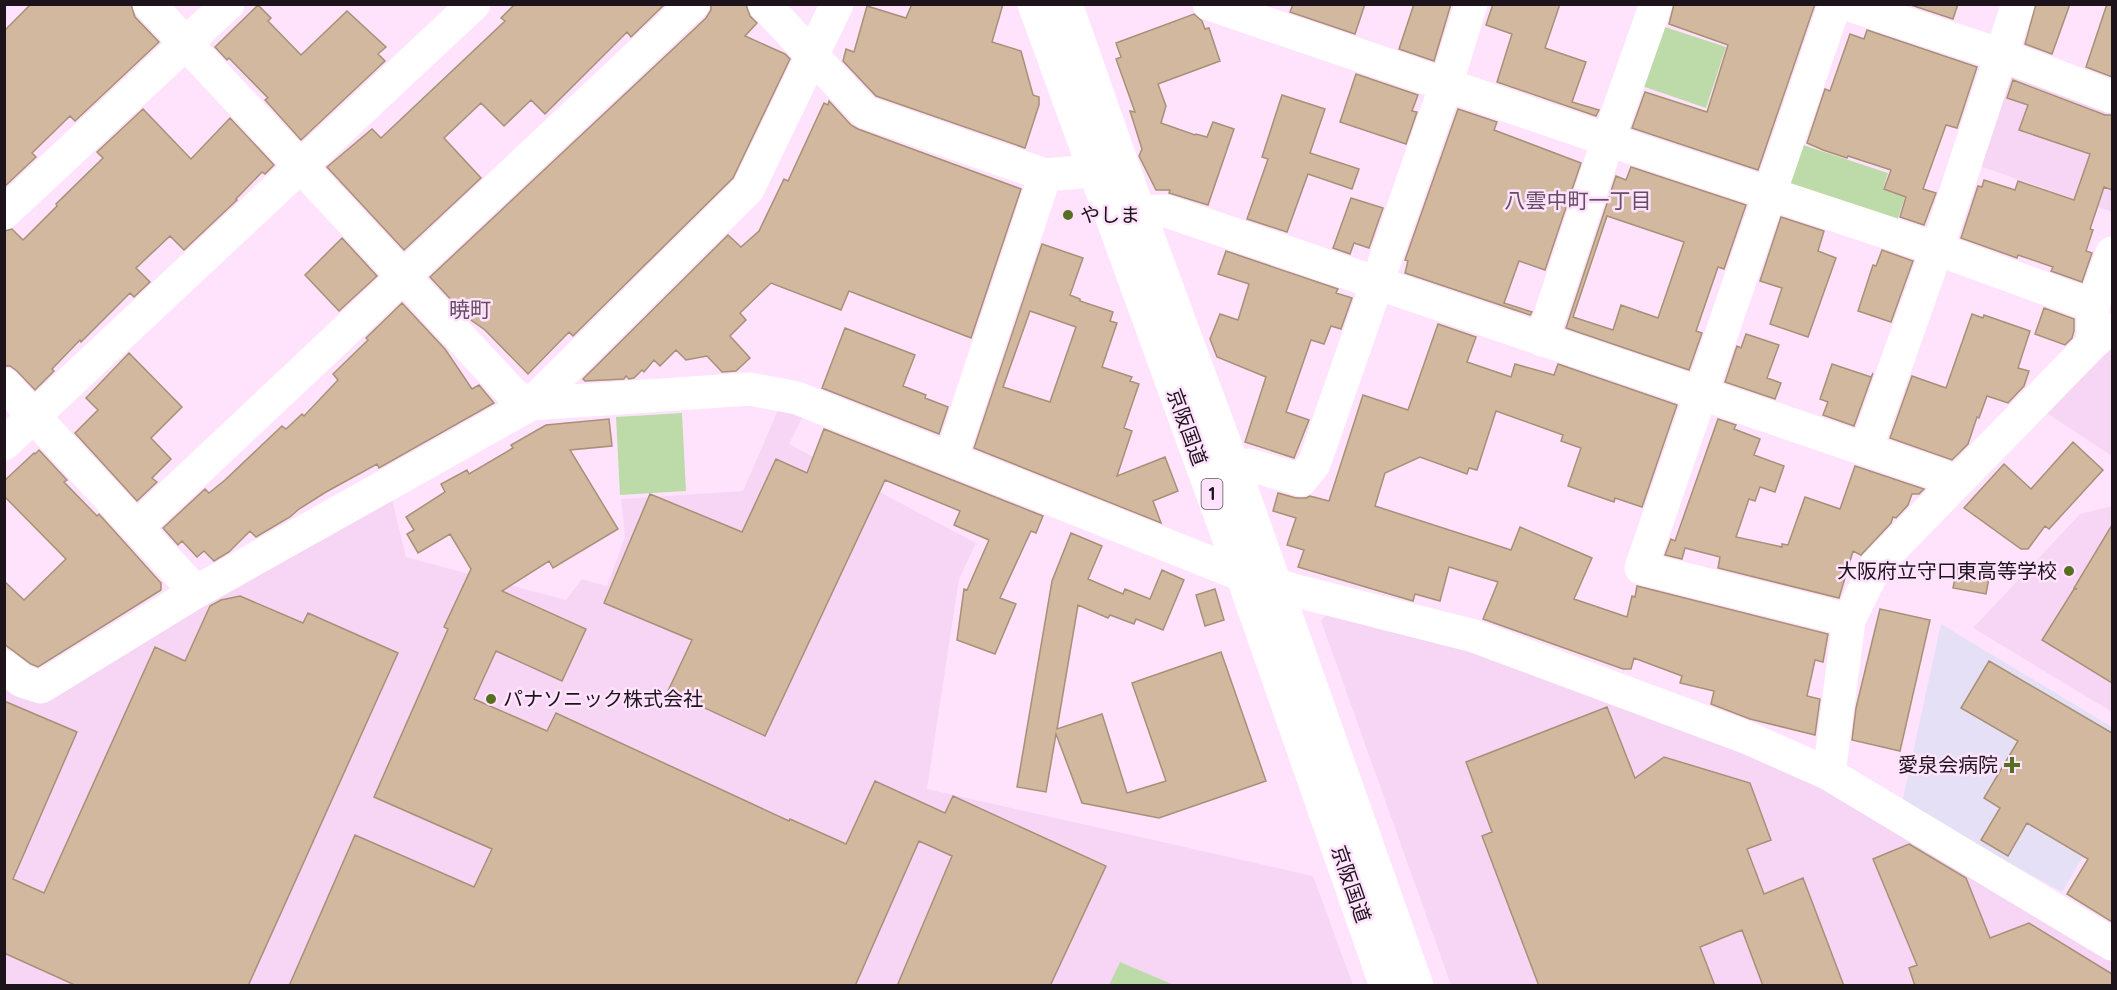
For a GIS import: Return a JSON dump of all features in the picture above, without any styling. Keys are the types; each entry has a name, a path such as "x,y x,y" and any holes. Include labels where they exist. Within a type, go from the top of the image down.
{"main road":[{"path":"149,4 302,165 514,395 531,404 750,389 797,399 1242,575 1474,636 1748,738 1829,774 2112,945"},
{"path":"4,213 228,4"},
{"path":"4,444 474,4"},
{"path":"137,527 693,4"},
{"path":"764,4 865,112 1045,175 1093,171"},
{"path":"4,666 22,681 41,687 196,592 531,404 748,189 837,4"},
{"name":"京阪国道","path":"1034,4 1242,575 1386,986"},
{"name":"京阪国道","path":"1066,4 1139,212 1276,585 1417,986"},
{"path":"1209,4 1608,141 1937,249 2100,325"},
{"path":"1234,468 1250,465 1301,480 1314,464 1446,85 1471,4"},
{"path":"1542,340 1656,4"},
{"path":"1835,4 1641,568 1849,620"},
{"path":"1847,4 2001,56 2112,97"},
{"path":"1866,450 1937,249 2018,4"},
{"path":"951,458 1045,175"},
{"path":"1139,212 1166,211 1943,476 1953,485"},
{"path":"1829,774 1849,620 1876,564 1953,485 2100,325 2112,253"},
{"path":"4,384 196,592"}],"shaded area":[{"path":"1999,72 2112,105 2112,212 1968,162"},
{"path":"2112,343 2112,456 2039,408"},
{"name":"パナソニック株式会社","path":"778,410 803,416 789,444 976,543 959,579 927,789 1313,876 1353,985 5,985 4,681 23,697 392,499 406,557 566,600 582,579 607,586 625,537 621,499 743,491"},
{"name":"大阪府立守口東高等学校","path":"2112,506 2112,712 1973,628 2080,514"},
{"path":"1329,611 1468,646 1825,783 2112,959 2112,985 1451,985 1321,621"},
{"name":"愛泉会病院","path":"1941,624 2112,727 2112,808 2062,892 1902,803"}],"green space":[{"path":"1653,23 1726,47 1706,108 1633,83"},
{"path":"1794,142 1888,173 1883,189 1905,197 1894,230 1785,194"},
{"path":"682,413 686,491 620,495 616,417"},
{"path":"1120,962 1174,985 1109,985"}],"building":[{"path":"131,4 135,17 159,42 75,121 70,116 32,153 36,157 4,187 4,31 30,5"},
{"path":"515,4 665,4 631,37 627,32 545,114 531,100 504,126 481,103 444,138 481,178 404,250 327,167 372,129 381,138 505,21 501,18"},
{"path":"711,4 746,4 750,16 757,23 745,36 785,54 790,59 733,178 573,336 569,332 528,374 485,330 468,318 430,277 706,18 711,10"},
{"path":"912,4 1003,4 992,42 1021,51 1033,95 1039,97 1039,105 1025,148 876,96 843,61 846,49 854,52 867,6 906,18"},
{"path":"1293,4 1365,4 1355,34 1290,12"},
{"path":"1414,4 1451,4 1434,61 1399,49"},
{"path":"1493,4 1560,4 1545,48 1586,62 1572,102 1599,110 1596,116 1497,82 1512,34 1486,25"},
{"path":"1674,4 1815,4 1758,170 1632,128 1645,92 1707,112 1728,45 1669,24"},
{"path":"1908,4 1958,4 1953,19"},
{"path":"2036,4 2070,4 2052,54 2025,44"},
{"path":"2107,4 2112,4 2112,77 2086,67"},
{"path":"258,5 271,18 268,21 301,55 347,11 386,47 378,54 385,61 301,140 265,100 268,98 215,47"},
{"path":"1194,14 1202,21 1205,29 1209,28 1220,61 1158,84 1166,106 1161,123 1207,137 1213,122 1234,129 1208,205 1169,193 1170,190 1156,190 1139,156 1142,149 1130,111 1135,112 1116,59 1121,57 1116,43"},
{"path":"1867,30 1977,67 1957,128 1946,125 1923,189 1936,193 1924,225 1900,217 1906,197 1884,189 1891,170 1848,156 1847,158 1807,143 1825,89 1830,91 1850,34 1864,39"},
{"path":"1356,74 1418,95 1412,111 1417,112 1406,144 1340,122"},
{"path":"2013,80 2105,115 2112,115 2112,190 2104,187 2090,229 2093,230 2086,251 2092,253 2082,282 2051,271 2053,267 2018,255 2017,258 1961,238 1978,186 1982,187 1984,180 2015,190 2018,181 2074,200 2090,154 2019,130 2028,105 2007,98"},
{"path":"1282,95 1325,109 1310,153 1359,169 1352,189 1308,174 1287,232 1247,219 1268,159 1262,157"},
{"path":"829,101 851,125 858,129 1021,189 971,338 849,291 841,310 771,283 740,313 746,320 730,336 750,358 736,371 722,372 707,356 686,360 676,350 660,366 654,360 644,372 642,370 634,378 629,379 626,376 624,379 585,381 583,379 728,235 741,247 759,231 784,179 788,181 824,103 828,105"},
{"path":"143,109 191,159 230,118 274,165 265,174 262,172 237,200 184,250 170,236 136,268 150,282 134,297 130,293 81,342 80,340 35,390 17,371 10,366 4,366 4,231 12,229 23,240 103,158 97,152"},
{"path":"1458,109 1497,122 1494,130 1581,163 1545,270 1519,261 1504,303 1532,312 1530,315 1405,273 1408,261 1405,260"},
{"path":"1631,167 1746,205 1724,269 1718,267 1696,331 1702,333 1689,370 1566,328 1616,176 1626,180","holes":["1607,216 1684,242 1658,318 1621,305 1613,330 1573,317"]},
{"path":"1351,198 1383,208 1369,248 1354,243 1350,254 1333,248"},
{"path":"1781,217 1824,231 1818,251 1836,258 1808,337 1770,324 1782,288 1760,281"},
{"path":"342,238 377,276 339,311 305,275"},
{"path":"1042,244 1083,258 1070,295 1080,301 1113,312 1110,321 1117,323 1102,367 1132,377 1130,381 1139,384 1124,428 1132,431 1117,476 1165,457 1178,491 1153,501 1161,523 974,448","holes":["1030,311 1076,327 1050,402 1003,387"]},
{"path":"1882,250 1913,261 1891,322 1858,311 1873,265 1876,266"},
{"path":"1226,251 1338,289 1336,293 1352,298 1341,329 1331,326 1324,344 1311,340 1286,412 1309,420 1294,458 1245,442 1266,377 1217,357 1210,339 1220,314 1238,320 1249,284 1218,274"},
{"path":"402,303 445,349 472,389 479,385 494,403 379,468 377,464 326,492 256,537 250,531 229,552 214,561 204,551 197,557 182,541 178,545 163,528 205,489 209,493 225,480 282,426 286,429 302,414 304,416 338,380 333,374"},
{"path":"2044,308 2074,319 2072,338 2065,345 2035,334"},
{"path":"1972,314 1983,318 1984,315 2030,331 2018,368 2029,371 2024,386 2008,403 1987,396 1968,444 1952,460 1890,438 1912,376 1946,388"},
{"path":"1438,324 1476,337 1467,362 1511,377 1515,364 1554,375 1558,364 1677,405 1642,507 1615,498 1614,502 1568,486 1581,448 1561,441 1563,435 1496,411 1477,470 1469,468 1467,474 1420,457 1385,473 1375,506 1511,550 1520,527 1592,558 1574,599 1627,617 1637,586 1828,634 1823,662 1815,660 1807,696 1820,699 1815,735 1750,719 1711,704 1714,691 1680,683 1682,676 1634,658 1631,669 1623,669 1483,619 1498,582 1449,567 1440,601 1415,594 1413,601 1298,567 1304,550 1287,545 1296,518 1273,511 1278,493 1296,498 1310,496 1329,501 1363,395 1408,410"},
{"path":"845,328 915,355 903,386 948,407 939,434 822,388"},
{"path":"1746,334 1779,345 1767,378 1781,383 1775,399 1725,382 1737,346 1741,348"},
{"path":"129,353 182,407 151,438 171,459 152,478 157,482 137,501 75,433 98,410 86,398"},
{"path":"1832,364 1871,377 1873,373 1854,426 1823,415 1828,402 1820,399"},
{"path":"609,419 612,446 570,450 618,529 553,568 549,561 502,591 586,629 562,681 496,651 474,699 547,731 556,713 789,821 790,819 846,844 875,781 945,813 953,796 1106,866 1050,986 897,986 952,856 919,841 855,986 289,986 355,835 474,887 492,849 374,797 448,629 444,627 471,569 450,534 418,553 407,534 414,530 406,517 445,492 441,484 467,470 469,474 513,448 511,445 546,425"},
{"path":"1718,419 1736,425 1734,429 1760,439 1754,455 1784,466 1775,492 1760,487 1755,501 1749,499 1736,537 1782,547 1782,544 1788,545 1805,497 1840,509 1855,466 1924,489 1919,494 1912,494 1908,505 1896,518 1893,517 1891,523 1861,555 1853,551 1839,598 1718,568 1720,557 1685,548 1682,559 1665,555 1671,539 1675,541"},
{"path":"824,429 1043,516 1036,533 1031,531 1000,598 1016,604 995,654 957,640 964,589 967,590 989,540 954,525 960,511 885,480 765,736 668,691 692,640 604,603 650,494 742,532 776,459 807,473"},
{"path":"2073,442 2103,470 2049,529 2045,526 2028,549 2021,549 1964,508 2004,464 2031,489"},
{"path":"39,450 67,480 64,482 97,516 99,514 161,583 161,590 38,667 4,644 4,581 24,600 66,559 4,496 4,481"},
{"path":"2112,525 2112,683 2042,640 2074,589 2077,589 2074,588"},
{"path":"1071,533 1102,546 1088,579 1123,594 1125,589 1150,599 1162,570 1184,580 1163,630 1136,619 1134,624 1110,615 1108,618 1078,605 1057,729 1102,714 1127,793 1166,781 1132,683 1221,652 1266,781 1159,818 1082,803 1056,734 1046,792 1017,787 1052,581"},
{"path":"1957,568 1990,573 1986,594 1953,588"},
{"path":"1215,589 1224,620 1205,626 1196,595"},
{"path":"240,596 303,623 308,613 398,653 248,986 77,986 4,953 4,701 77,732 13,879 44,893 155,647 185,661 210,606 221,600"},
{"path":"1880,609 1930,620 1900,751 1852,740 1856,708"},
{"path":"1989,661 2112,733 2112,922 2067,894 2088,859 2027,823 2008,856 1981,840 2000,808 1984,798 2018,741 1961,708"},
{"path":"1607,707 1635,778 1664,757 1750,783 1771,840 1747,849 1764,894 1803,878 1844,986 1763,986 1742,930 1700,947 1715,986 1539,986 1482,836 1492,832 1466,762"},
{"path":"1909,844 1966,878 1990,938 2029,923 2112,974 2112,986 1915,986 1909,968 1917,965 1873,859"}],"place":[{"name":"やしま","path":"1068,215"},
{"name":"大阪府立守口東高等学校","path":"2069,571"},
{"name":"パナソニック株式会社","path":"491,699"},
{"name":"愛泉会病院","path":"2012,765"}],"district":[{"name":"八雲中町一丁目","path":"1578,201"},
{"name":"暁町","path":"470,310"}]}
